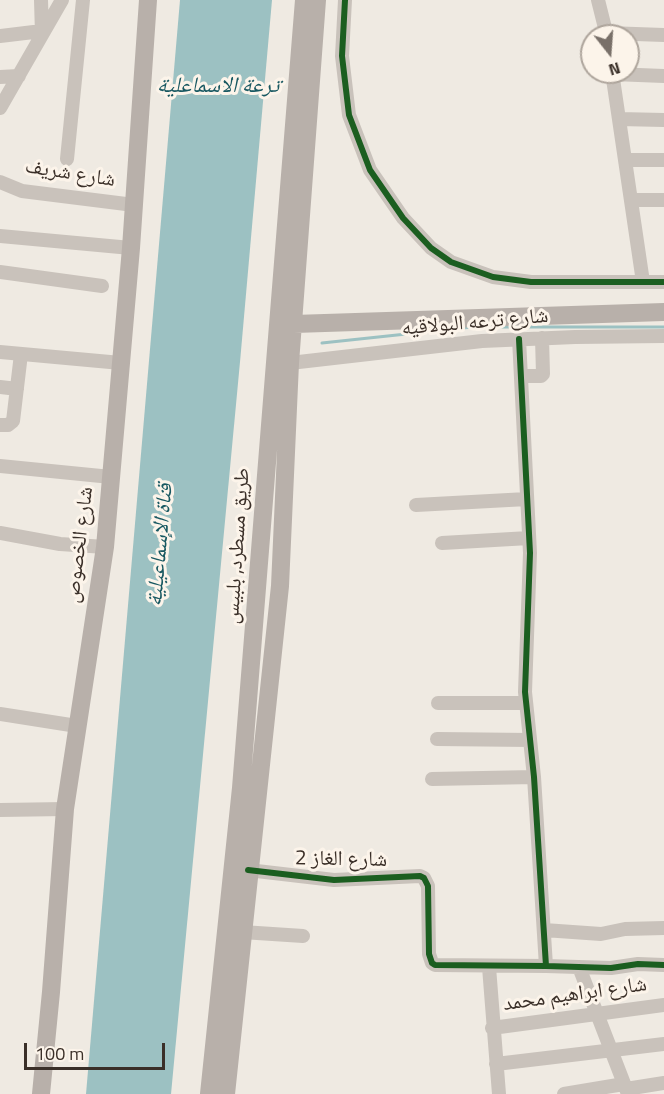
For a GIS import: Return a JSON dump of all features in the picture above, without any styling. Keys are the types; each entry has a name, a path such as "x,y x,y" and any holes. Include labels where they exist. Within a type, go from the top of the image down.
{"main road":[{"name":"شارع الخصوص","path":"41,1094 65,809 105,547 131,248 148,0"},
{"name":"طريق مسطرد, بلبيس","path":"209,1094 246,731 304,0"},
{"name":"طريق مسطرد, بلبيس","path":"226,1094 248,870 280,586 290,363 317,0"},
{"path":"294,324 664,312"}],"street":[{"path":"41,0 42,34"},
{"path":"0,108 62,0"},
{"path":"67,159 82,0"},
{"path":"345,0 342,56 349,115 370,170 403,218 431,248 451,262 493,277 531,282 664,282"},
{"path":"598,0 604,24"},
{"path":"0,36 42,34"},
{"path":"640,35 664,35"},
{"path":"640,75 664,76"},
{"path":"0,77 19,76"},
{"path":"614,84 644,282"},
{"path":"619,119 664,120"},
{"path":"625,160 664,160"},
{"name":"شارع شريف","path":"0,182 22,191 134,205"},
{"path":"632,200 664,200"},
{"path":"0,236 131,248"},
{"path":"0,272 102,286"},
{"name":"شارع ترعه البولاقيه","path":"290,363 482,341 664,336"},
{"path":"521,376 541,376 543,374 542,338"},
{"path":"519,339 530,571 525,674 526,703 534,777 546,966"},
{"path":"0,352 121,363"},
{"path":"0,425 8,425 13,421 21,354"},
{"path":"0,387 17,389"},
{"path":"0,466 111,477"},
{"path":"417,505 527,499"},
{"path":"0,533 60,544 105,547"},
{"path":"442,543 529,538"},
{"path":"438,703 526,703"},
{"path":"0,714 77,726"},
{"path":"437,739 530,740"},
{"path":"432,779 534,777"},
{"path":"0,810 65,809"},
{"name":"شارع الغاز 2","path":"248,870 334,880 420,876 424,878 428,886 429,954 432,963 444,966 489,967"},
{"path":"544,930 601,934 624,929 664,928"},
{"path":"242,932 303,936"},
{"path":"499,1094 489,967 611,968 639,964 664,965"},
{"path":"579,967 626,1089"},
{"name":"شارع ابراهيم محمد","path":"492,1028 664,1005"},
{"path":"496,1064 664,1044"},
{"path":"564,1094 626,1089 664,1083"}],"water":[{"name":"ترعة الاسماعلية","path":"180,0 272,0 171,1094 86,1094"}],"waterway":[{"path":"322,343 472,327 664,327"}],"cycle path":[{"path":"345,0 342,56 349,115 370,170 403,218 431,248 451,262 493,277 531,282 664,282"},
{"path":"519,339 530,553 525,692 534,777 546,966"},
{"path":"248,870 334,880 420,876 424,878 428,886 429,954 435,965 611,968 638,964 664,965"}],"water label":[{"name":"قناة الإسماعيلية","path":"161,545"}]}
